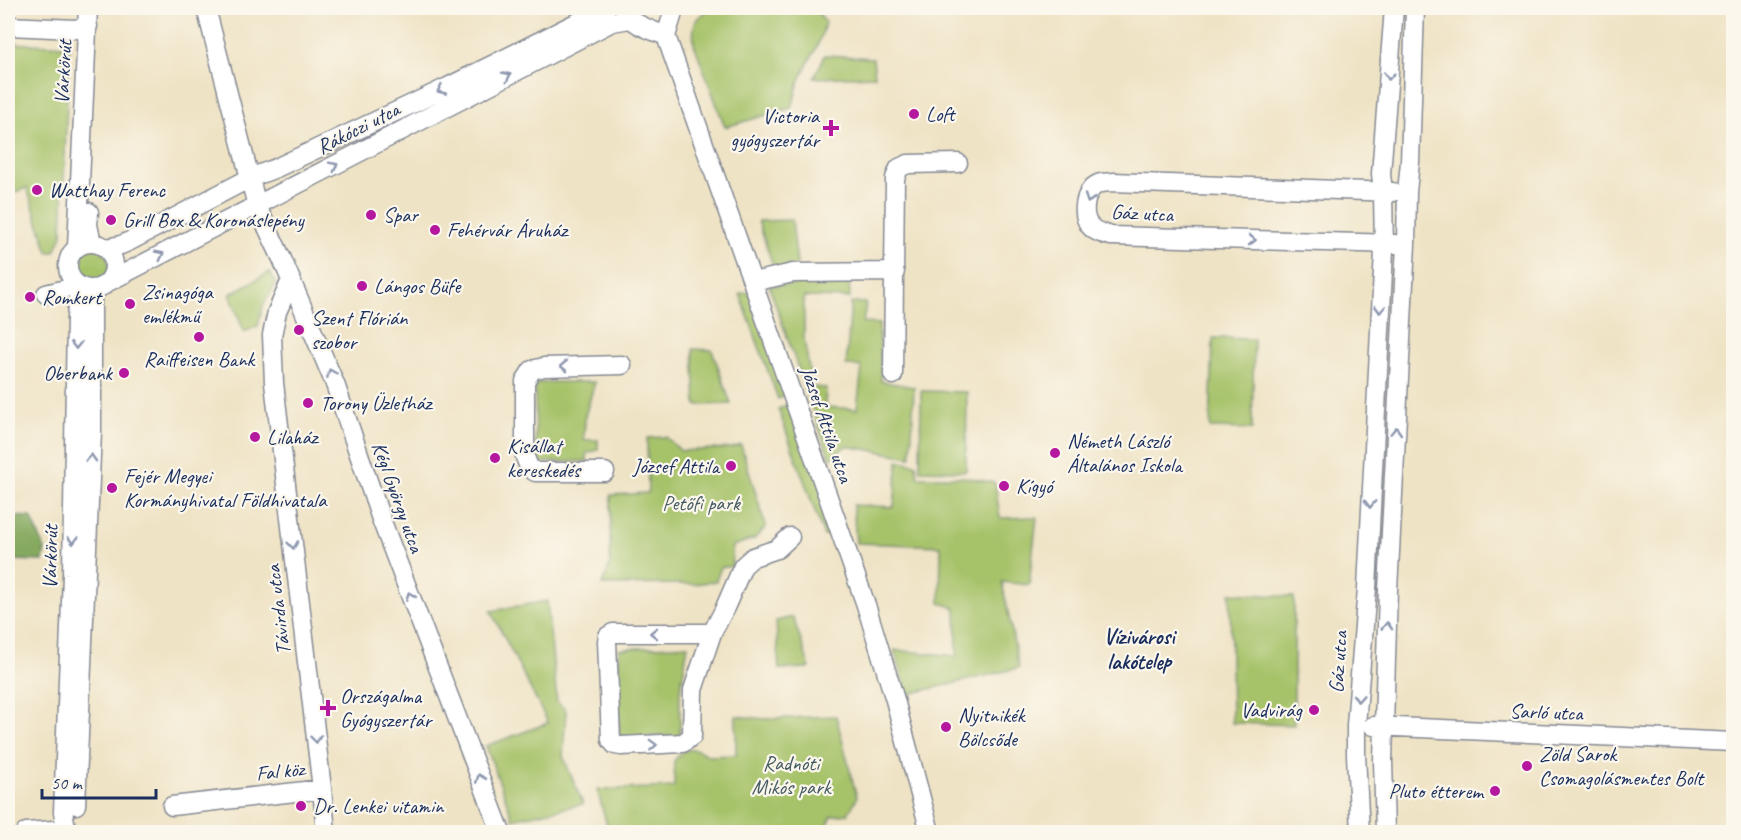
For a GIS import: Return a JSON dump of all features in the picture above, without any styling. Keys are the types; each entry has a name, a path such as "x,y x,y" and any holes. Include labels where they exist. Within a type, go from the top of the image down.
{"street":[{"name":"Várkörút","path":"88,8 92,246"},
{"name":"Várkörút","path":"92,246 88,225 96,8"},
{"name":"Kégl György utca","path":"206,8 257,206 335,384 381,519 501,832"},
{"name":"Rákóczi utca","path":"92,246 121,245 130,241 250,178 287,163 448,87 606,8"},
{"name":"Gáz utca","path":"1360,832 1356,725 1366,588 1384,243 1381,174 1394,8"},
{"path":"1385,832 1383,726 1410,162 1415,8"},
{"path":"632,18 666,36 674,9"},
{"name":"Rákóczi utca","path":"77,288 257,206 612,22 632,18 655,26 667,20 674,9"},
{"path":"8,26 75,29 88,26"},
{"name":"József Attila utca","path":"666,36 866,605 895,700 930,832"},
{"path":"893,375 895,178 899,168 908,164 958,163"},
{"name":"Gáz utca","path":"1406,244 1111,236 1099,233 1085,219 1086,200 1091,189 1099,184 1113,182 1407,192"},
{"name":"Várkörút","path":"67,831 63,812 72,574 77,288 67,267 72,252 92,246 111,254 114,268 77,288"},
{"path":"753,282 793,273 895,272"},
{"name":"Távirda utca","path":"291,280 277,312 272,335 274,383 326,832"},
{"path":"604,472 535,472 529,467 525,457 525,381 532,370 544,367 622,365"},
{"path":"712,633 613,633 608,636 611,740 615,745 683,743 692,736 693,690 712,633 742,566 753,558 777,549 790,537"},
{"name":"Sarló utca","path":"1356,725 1734,742"},
{"name":"Fal köz","path":"172,806 322,789"},
{"path":"26,832 67,831"}],"green space":[{"path":"714,8 802,8 818,12 825,22 823,31 801,77 791,108 725,127 694,44 693,31 698,17"},
{"path":"8,43 69,46 62,235 55,252 48,252 27,188 8,194"},
{"path":"825,55 873,58 875,76 814,78"},
{"path":"792,220 797,265 774,269 758,221"},
{"path":"90,247 104,252 109,266 104,280 90,285 76,280 71,266 76,252"},
{"path":"270,272 276,284 263,306 258,326 244,332 230,294"},
{"path":"849,281 850,298 804,297 804,338 812,387 826,388 825,407 857,409 862,367 846,365 851,303 866,303 863,323 879,324 881,381 914,387 911,457 846,446 830,459 769,286"},
{"path":"752,292 788,394 778,399 740,294"},
{"path":"1213,338 1254,339 1252,429 1210,428"},
{"path":"693,349 712,350 731,404 696,405"},
{"path":"595,382 585,416 584,440 598,440 598,450 587,453 587,461 536,463 535,383"},
{"path":"921,391 967,392 966,471 920,470"},
{"path":"792,404 837,532 824,536 778,409"},
{"name":"Petőfi park","path":"666,437 681,451 732,448 741,445 766,527 754,539 732,546 732,567 721,567 716,581 695,584 602,585 610,564 611,495 648,493 647,438"},
{"path":"898,461 916,464 918,477 964,477 995,483 1000,518 1037,517 1029,585 1002,582 1019,668 908,694 894,650 957,656 956,608 940,603 941,546 856,543 853,505 894,507"},
{"path":"8,516 31,517 45,549 43,561 8,560"},
{"path":"1230,593 1294,597 1294,725 1232,723"},
{"path":"547,601 557,702 566,710 563,756 583,804 513,819 486,746 548,723 491,611"},
{"path":"793,617 810,668 779,669 776,621"},
{"path":"688,645 680,692 680,736 619,737 619,649"},
{"name":"Radnóti Mikós park","path":"736,716 766,719 836,716 857,798 848,814 832,816 824,832 609,832 597,790 674,787 674,761 683,751 693,749 709,756 736,755"}],"place":[{"name":"Loft","path":"914,114"},
{"name":"Victoria gyógyszertár","path":"831,128"},
{"name":"Watthay Ferenc","path":"37,190"},
{"name":"Spar","path":"371,215"},
{"name":"Grill Box & Koronáslepény","path":"111,220"},
{"name":"Fehérvár Áruház","path":"435,230"},
{"name":"Lángos Büfe","path":"362,286"},
{"name":"Romkert","path":"30,297"},
{"name":"Zsinagóga emlékmű","path":"130,304"},
{"name":"Szent Flórián szobor","path":"299,330"},
{"name":"Raiffeisen Bank","path":"199,337"},
{"name":"Oberbank","path":"124,373"},
{"name":"Torony Üzletház","path":"308,403"},
{"name":"Lilaház","path":"255,437"},
{"name":"Németh László Általános Iskola","path":"1055,453"},
{"name":"Kisállat kereskedés","path":"495,458"},
{"name":"József Attila","path":"731,466"},
{"name":"Kígyó","path":"1004,486"},
{"name":"Fejér Megyei Kormányhivatal Földhivatala","path":"112,488"},
{"name":"Országalma Gyógyszertár","path":"328,708"},
{"name":"Vadvirág","path":"1314,710"},
{"name":"Nyitnikék Bölcsőde","path":"946,727"},
{"name":"Zöld Sarok Csomagolásmentes Bolt","path":"1527,766"},
{"name":"Pluto étterem","path":"1495,791"},
{"name":"Dr. Lenkei vitamin","path":"301,806"}],"district":[{"name":"Vízivárosi lakótelep","path":"1139,650"}]}
